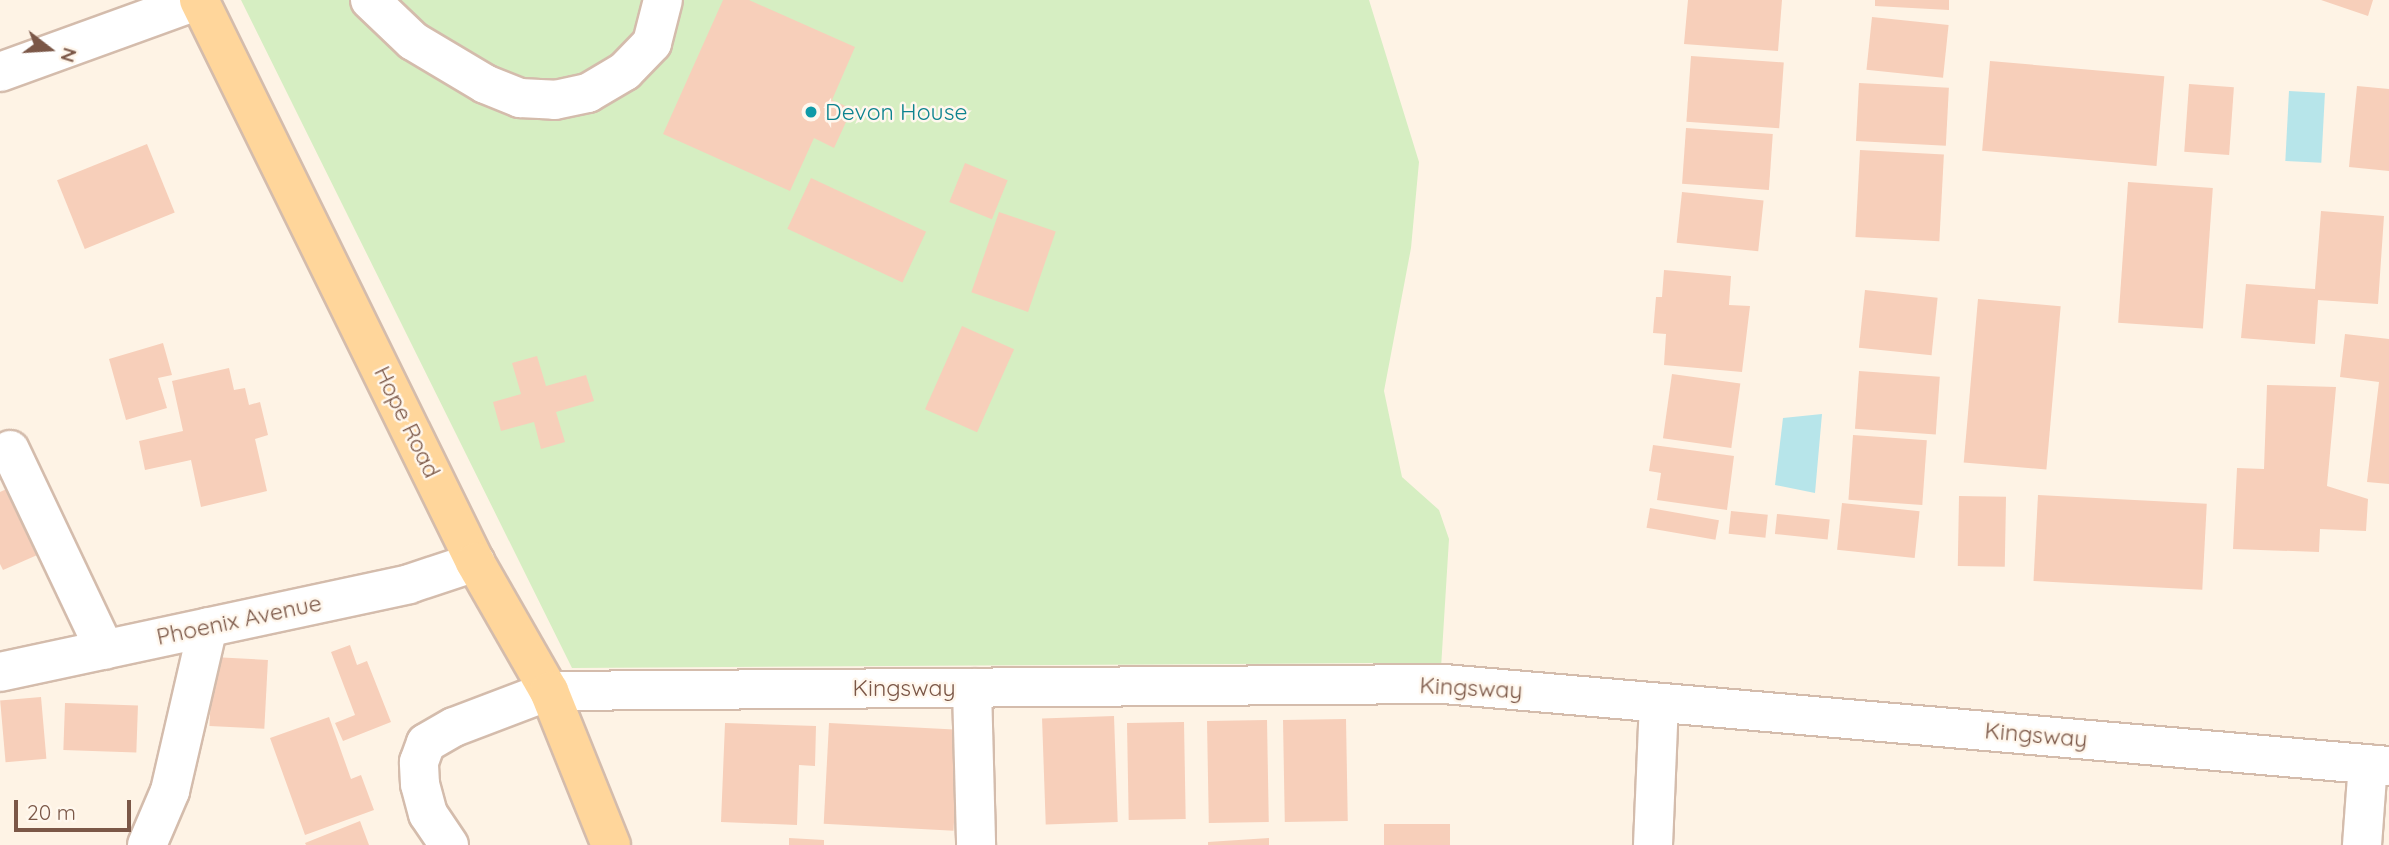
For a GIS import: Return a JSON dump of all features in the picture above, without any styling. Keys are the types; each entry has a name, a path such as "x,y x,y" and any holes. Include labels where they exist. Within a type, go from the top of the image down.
{"main road":[{"name":"Hope Road","path":"199,0 475,562 549,691 611,845"}],"street":[{"path":"0,72 199,0"},
{"path":"370,0 413,41 485,84 520,98 555,100 588,93 625,71 652,43 663,10 663,0"},
{"path":"10,450 105,650"},
{"name":"Phoenix Avenue","path":"0,672 408,584 475,562"},
{"path":"147,845 170,791 208,627"},
{"name":"Kingsway","path":"549,691 1444,684 2378,765"},
{"path":"972,688 975,845"},
{"path":"449,845 428,814 420,784 419,762 426,743 454,727 549,691"},
{"path":"1653,845 1659,703"},
{"path":"2362,845 2378,765"}],"green space":[{"path":"241,0 1369,0 1419,162 1411,248 1384,391 1402,477 1439,510 1449,539 1441,668 1372,663 572,668"}],"water":[{"path":"2289,91 2325,93 2321,163 2285,161"},
{"path":"1822,414 1815,493 1775,485 1783,418"}],"building":[{"path":"723,0 749,0 855,47 832,100 852,109 834,148 814,138 790,191 663,134"},
{"path":"1688,0 1782,0 1778,51 1684,44"},
{"path":"1875,0 1949,0 1949,10 1875,6"},
{"path":"2321,0 2373,0 2368,16"},
{"path":"1872,17 1949,25 1943,78 1866,70"},
{"path":"1691,56 1784,62 1779,128 1686,122"},
{"path":"1990,61 2164,76 2156,166 1982,151"},
{"path":"1859,83 1949,88 1946,146 1856,141"},
{"path":"2189,84 2234,87 2229,155 2184,152"},
{"path":"2357,86 2389,89 2389,171 2349,167"},
{"path":"1686,128 1773,134 1769,190 1682,184"},
{"path":"147,144 175,213 85,249 57,180"},
{"path":"1860,150 1944,154 1939,241 1855,237"},
{"path":"965,163 1008,180 992,219 949,202"},
{"path":"811,178 926,232 902,282 787,229"},
{"path":"2128,182 2213,188 2203,329 2118,323"},
{"path":"1682,192 1764,201 1758,251 1677,243"},
{"path":"2321,211 2384,216 2378,304 2318,300 2315,344 2241,338 2246,284 2315,289"},
{"path":"999,212 1056,232 1028,312 971,292"},
{"path":"1664,270 1731,276 1729,305 1750,306 1742,372 1664,365 1666,334 1653,333 1656,297 1662,297"},
{"path":"1865,290 1938,298 1932,355 1859,348"},
{"path":"1978,299 2061,306 2046,470 1964,462"},
{"path":"962,326 1014,349 977,432 925,409"},
{"path":"2345,334 2389,339 2389,484 2367,482 2379,382 2340,377"},
{"path":"163,343 172,375 158,378 167,408 126,420 109,359"},
{"path":"537,356 546,386 586,375 594,401 556,412 565,442 541,449 534,422 501,431 493,402 521,394 512,363"},
{"path":"229,368 234,390 245,388 249,405 260,402 268,435 255,439 267,491 201,507 191,460 145,470 139,441 183,431 172,381"},
{"path":"1859,371 1940,377 1936,435 1855,429"},
{"path":"1672,374 1740,384 1731,448 1663,438"},
{"path":"2267,385 2336,387 2327,486 2368,499 2366,531 2320,529 2319,552 2233,549 2237,468 2264,469"},
{"path":"1853,435 1927,440 1922,505 1848,500"},
{"path":"1653,445 1734,456 1727,510 1657,500 1661,473 1649,471"},
{"path":"22,482 51,549 3,570 0,564 0,492"},
{"path":"2038,495 2207,504 2202,590 2033,581"},
{"path":"1959,496 2006,497 2005,567 1958,566"},
{"path":"1842,503 1920,511 1915,558 1837,550"},
{"path":"1650,508 1719,520 1715,540 1647,528"},
{"path":"1731,511 1768,515 1765,538 1729,534"},
{"path":"1777,514 1830,520 1828,539 1775,534"},
{"path":"350,645 357,665 367,661 391,722 343,741 335,723 355,715 331,652"},
{"path":"213,657 268,660 264,729 209,726"},
{"path":"41,697 46,759 6,762 0,701"},
{"path":"65,703 138,706 136,753 63,750"},
{"path":"1114,716 1118,822 1046,824 1042,719"},
{"path":"329,717 351,779 361,775 374,810 305,835 270,738"},
{"path":"1346,719 1348,821 1285,822 1283,720"},
{"path":"1267,720 1269,822 1209,823 1207,721"},
{"path":"1184,722 1186,819 1129,820 1127,723"},
{"path":"725,723 816,726 815,766 799,765 797,825 721,822"},
{"path":"829,723 959,730 954,831 824,824"},
{"path":"360,821 369,845 305,843"},
{"path":"1384,824 1450,824 1450,845 1384,845"},
{"path":"789,838 824,840 824,845 789,845"},
{"path":"1269,838 1269,845 1208,845 1208,842"}],"place":[{"name":"Devon House","path":"811,112"}]}
